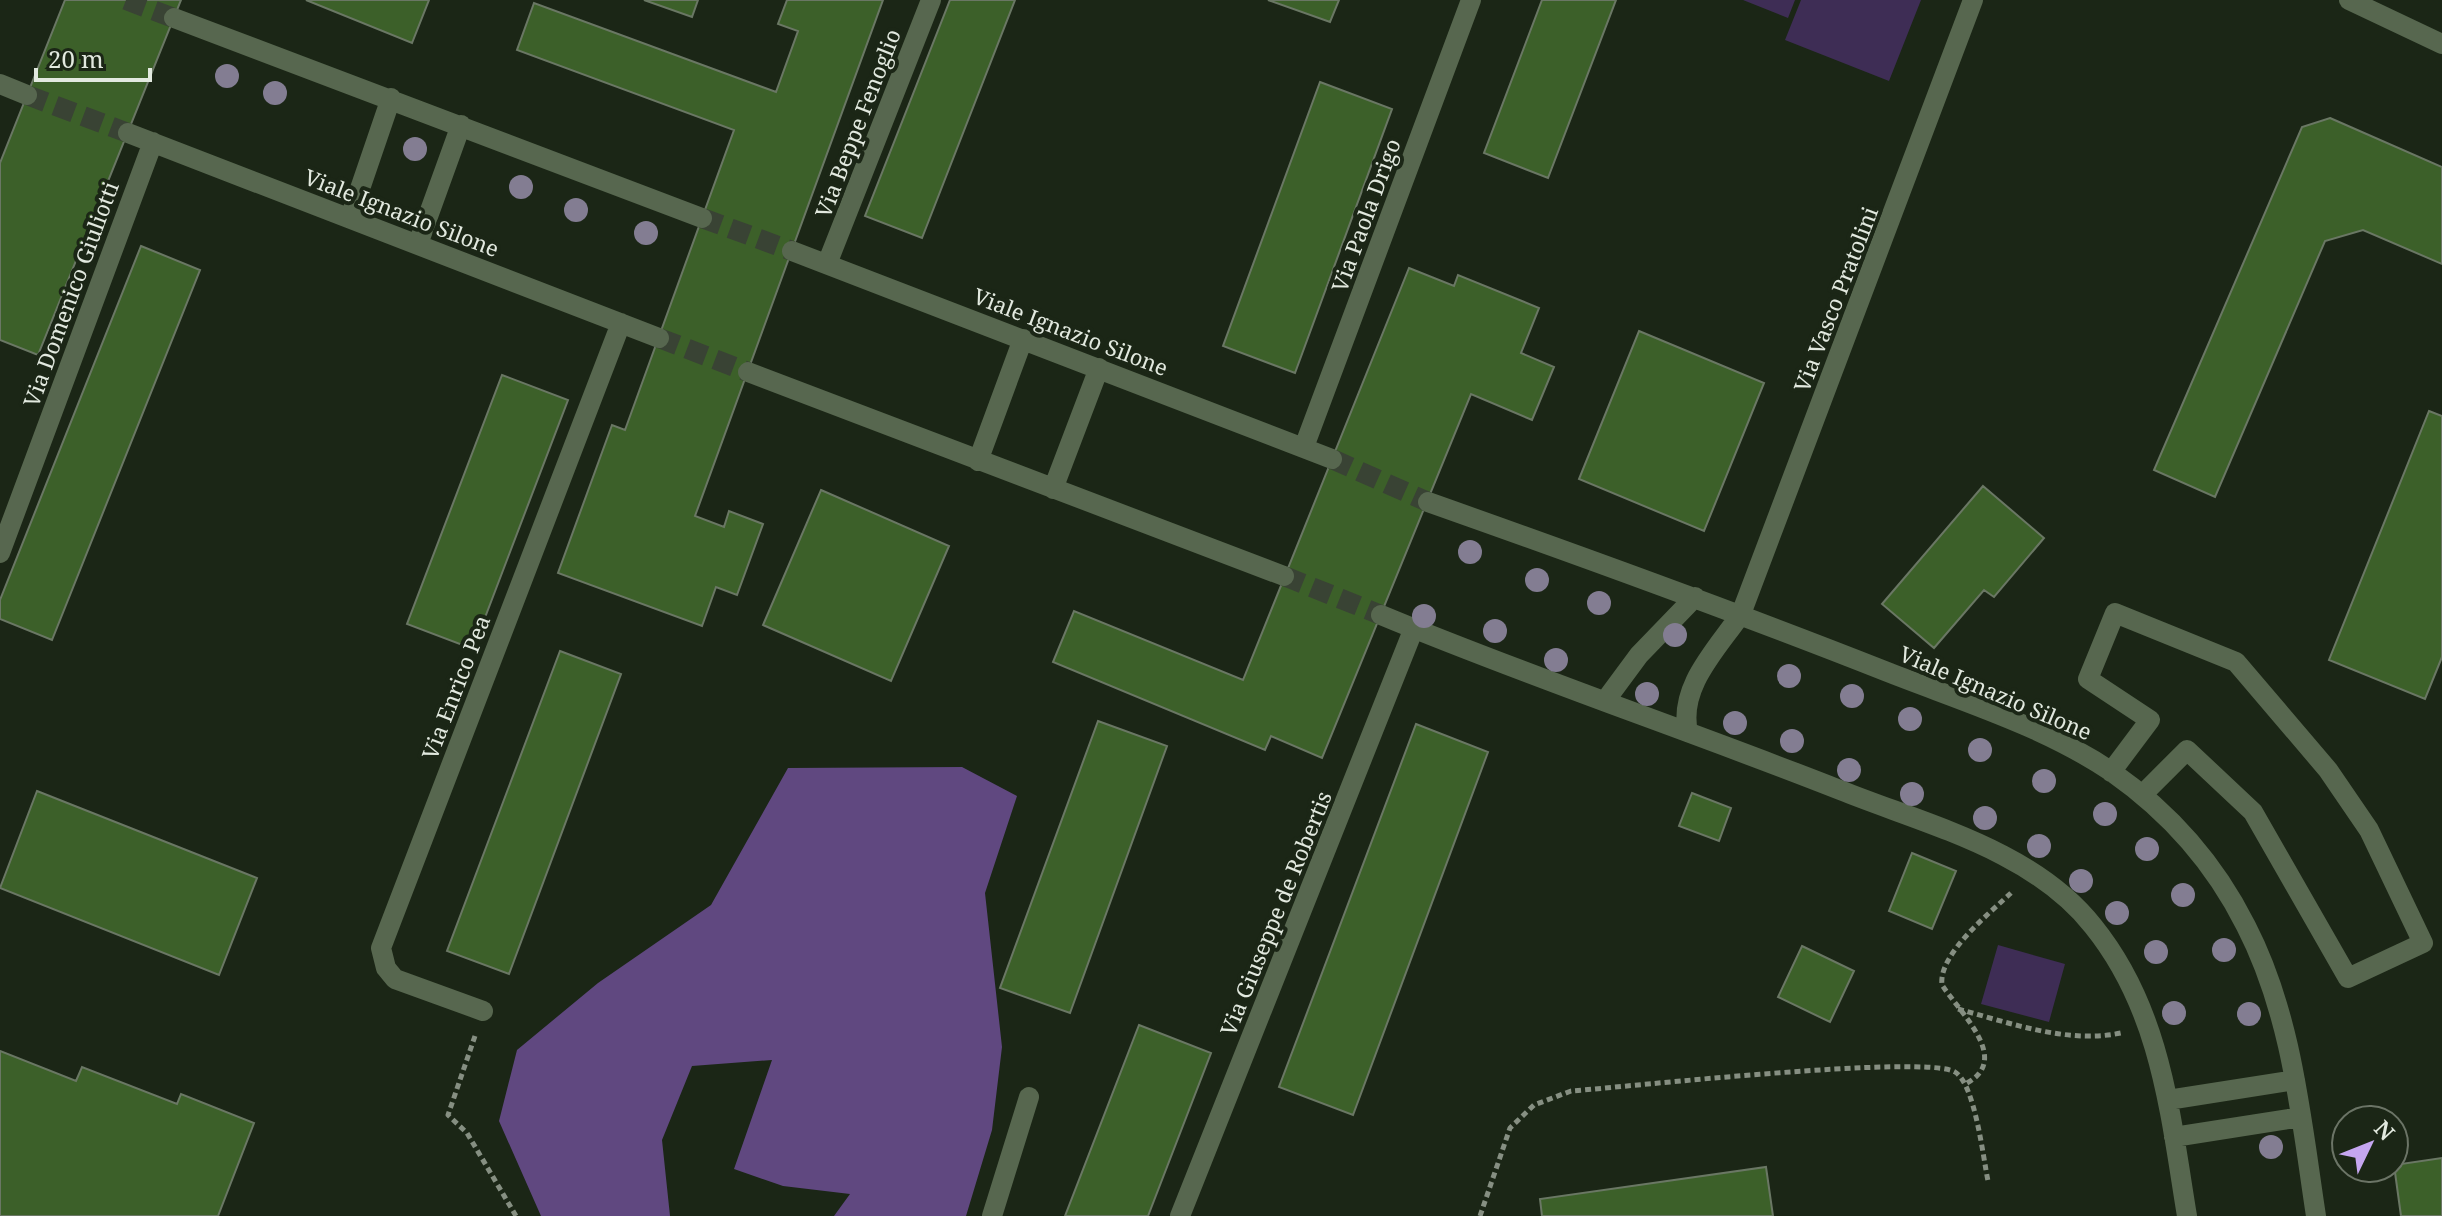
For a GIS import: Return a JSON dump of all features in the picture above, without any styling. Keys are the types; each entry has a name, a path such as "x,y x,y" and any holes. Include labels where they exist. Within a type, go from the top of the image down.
{"street":[{"name":"Via Beppe Fenoglio","path":"827,264 931,0"},
{"name":"Via Paola Drigo","path":"1304,447 1471,0"},
{"name":"Via Vasco Pratolini","path":"1688,732 1683,712 1697,678 1741,614 1973,0"},
{"path":"2349,0 2442,44"},
{"path":"174,18 702,218"},
{"path":"0,84 27,95"},
{"path":"350,218 391,98"},
{"path":"418,244 461,125"},
{"name":"Viale Ignazio Silone","path":"128,133 659,338"},
{"name":"Via Domenico Giuliotti","path":"0,553 8,509 153,142"},
{"name":"Viale Ignazio Silone","path":"792,251 1332,459"},
{"name":"Via Enrico Pea","path":"483,1011 395,979 386,968 381,948 621,323"},
{"path":"978,461 1023,339"},
{"path":"1053,489 1099,368"},
{"path":"748,372 1284,576"},
{"name":"Viale Ignazio Silone","path":"1428,502 1741,614 2034,730 2111,772 2142,795 2195,847 2246,924 2274,995 2295,1080 2316,1216"},
{"path":"1605,701 1639,655 1695,597"},
{"path":"2111,772 2150,720 2088,679 2115,613 2236,662 2328,770 2369,830 2423,943 2348,978 2253,812 2187,750 2142,795"},
{"path":"1381,615 1976,844 2033,871 2077,907 2133,987 2149,1027 2168,1100 2187,1216"},
{"name":"Via Giuseppe de Robertis","path":"1180,1216 1414,628"},
{"path":"2168,1100 2295,1080"},
{"path":"992,1216 1029,1097"},
{"path":"2174,1137 2301,1117"}],"path":[{"path":"1967,1083 1982,1075 1987,1063 1985,1050 1942,985 1944,964 2033,871"},
{"path":"1957,1008 2027,1027 2078,1036 2104,1036 2149,1027"},
{"path":"483,1011 448,1115 467,1133 516,1216"},
{"path":"1480,1216 1510,1128 1534,1105 1571,1091 1933,1066 1955,1071 1967,1083 1988,1181"}],"shaded area":[{"path":"1743,0 1795,0 1788,18"},
{"path":"1801,0 1921,0 1889,81 1785,40"},
{"path":"962,767 1017,796 985,893 1002,1047 992,1130 966,1216 834,1216 850,1194 783,1186 734,1169 772,1060 692,1066 662,1140 670,1216 541,1216 499,1121 517,1050 598,983 711,905 788,768"},
{"path":"1998,945 2065,964 2049,1022 1981,1004"}],"building":[{"path":"65,0 181,0 38,355 0,340 0,163"},
{"path":"306,0 429,0 412,43"},
{"path":"644,0 698,0 692,17"},
{"path":"787,0 883,0 695,516 724,527 729,511 763,524 737,595 716,587 702,626 558,573 612,425 625,430 734,130 517,50 534,3 776,92 798,31 778,24"},
{"path":"950,0 1015,0 922,238 865,216"},
{"path":"1268,0 1339,0 1330,22"},
{"path":"1542,0 1616,0 1548,178 1484,153"},
{"path":"1320,82 1392,109 1295,373 1223,346"},
{"path":"2330,118 2442,167 2442,264 2363,230 2325,241 2215,497 2154,470 2302,127"},
{"path":"141,246 200,270 52,640 0,619 0,600"},
{"path":"1409,268 1454,286 1458,275 1539,308 1521,353 1554,367 1532,420 1471,394 1322,758 1271,736 1265,750 1053,662 1074,611 1243,680"},
{"path":"1639,331 1764,383 1704,531 1579,479"},
{"path":"502,375 568,400 473,649 407,624"},
{"path":"2429,411 2442,416 2442,657 2425,699 2329,660"},
{"path":"1983,486 2044,538 1994,597 1984,590 1934,648 1882,604"},
{"path":"821,490 949,546 891,681 763,625"},
{"path":"560,651 621,674 509,974 447,951"},
{"path":"1098,721 1167,746 1070,1013 1000,988"},
{"path":"1416,724 1488,752 1353,1115 1279,1087"},
{"path":"37,791 257,878 219,975 0,888"},
{"path":"1692,793 1731,808 1719,841 1679,826"},
{"path":"1912,853 1956,871 1932,929 1889,911"},
{"path":"1802,946 1854,971 1830,1022 1778,997"},
{"path":"1139,1025 1211,1053 1148,1216 1065,1216"},
{"path":"0,1051 76,1081 82,1067 177,1104 181,1094 254,1123 218,1216 0,1216"},
{"path":"2442,1158 2442,1216 2401,1216 2397,1184 2410,1184 2410,1163"},
{"path":"1766,1167 1773,1216 1542,1216 1540,1199"}],"tunnel":[{"path":"126,0 174,18"},
{"path":"27,95 128,133"},
{"path":"702,218 792,251"},
{"path":"659,338 748,372"},
{"path":"1332,459 1428,502"},
{"path":"1284,576 1381,615"}]}
